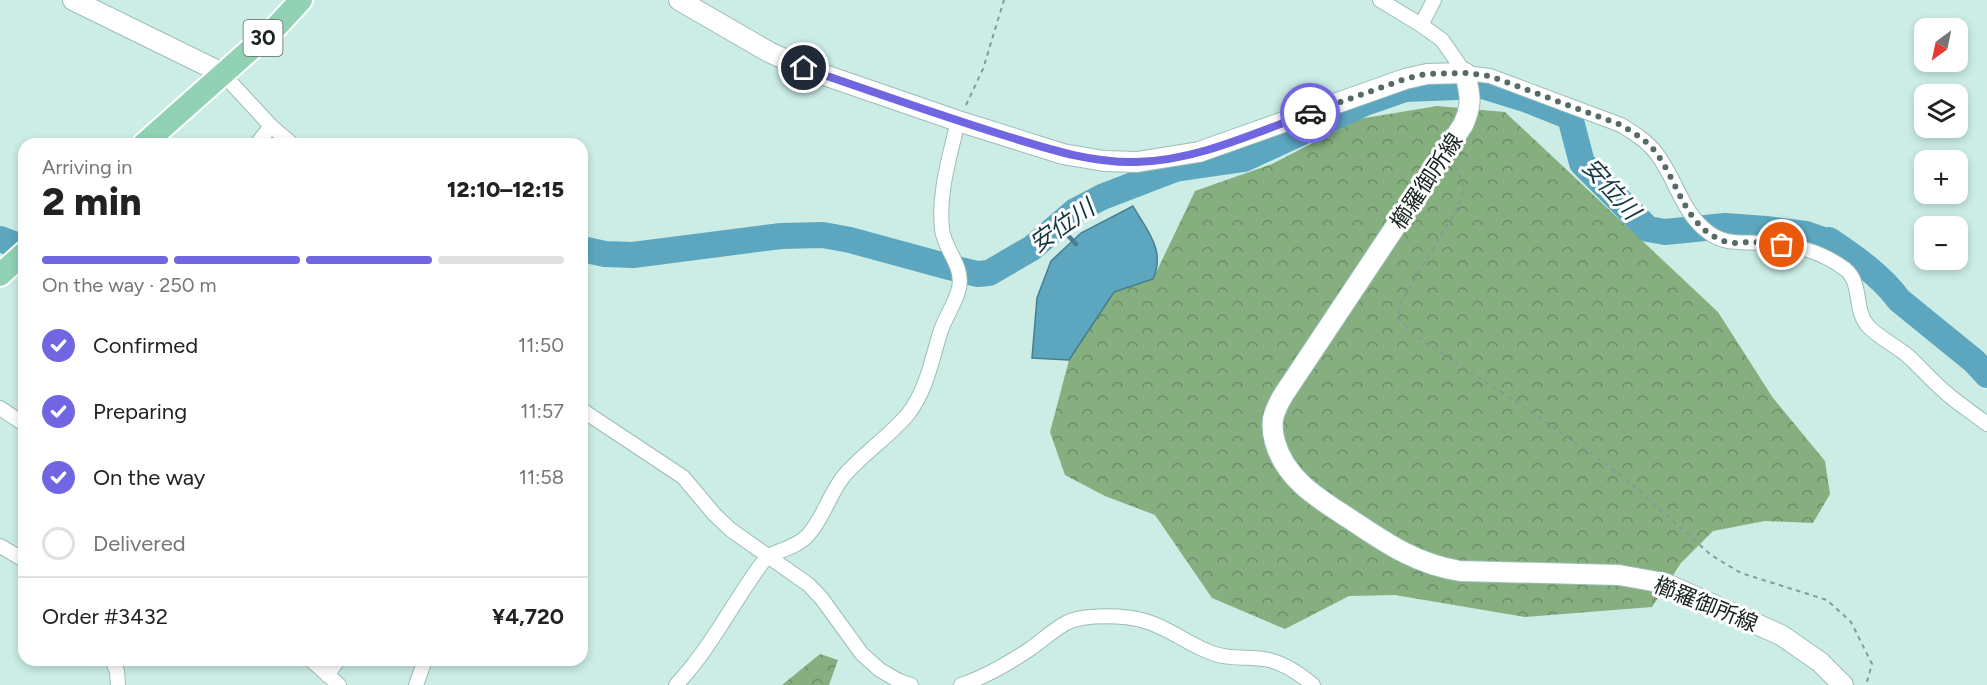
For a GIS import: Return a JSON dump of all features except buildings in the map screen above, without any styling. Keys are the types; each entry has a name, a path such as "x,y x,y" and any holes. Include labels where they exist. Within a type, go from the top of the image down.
{"main road":[{"path":"73,0 222,74"},
{"name":"30","path":"151,138 277,26 301,0"},
{"path":"679,0 769,52 804,68 1063,154 1104,161 1137,162 1199,153 1405,79 1426,74 1468,85"},
{"name":"櫛羅御所線","path":"1468,85 1469,112 1463,125 1277,407 1273,422 1273,435 1277,450 1292,475 1315,496 1416,560 1439,568 1460,571 1619,575 1664,584 1781,635 1820,662 1843,685"}],"street":[{"path":"1380,0 1442,40 1468,85 1490,76 1621,125 1636,134 1657,154 1686,207 1702,228 1730,243 1765,243 1814,251 1846,270 1856,284 1861,315 1868,325 1908,356 1946,393 1987,424"},
{"path":"1422,25 1434,0"},
{"path":"222,74 284,138"},
{"path":"676,685 702,655 767,556 793,547 806,538 815,527 842,479 858,459 908,415 922,388 960,280 957,262 944,241 942,229 942,208 948,164 958,121"},
{"path":"262,138 271,126"},
{"path":"0,408 18,420"},
{"path":"588,414 683,477 715,516 731,530 792,571 816,592 862,654 880,670 911,685"},
{"path":"0,546 18,556"},
{"path":"961,685 1010,662 1069,622 1092,617 1144,620 1214,654 1227,658 1269,660 1286,666 1313,685"},
{"path":"114,666 118,685"},
{"path":"317,666 339,685"},
{"path":"327,675 334,666"},
{"path":"416,685 423,666"}],"path":[{"path":"958,121 983,69 1004,0"},
{"path":"1448,148 1464,187 1458,207 1398,307 1400,320 1418,338 1521,405 1620,474 1711,555 1741,573 1827,600 1851,622 1872,664 1866,685"}],"green space":[{"path":"1437,106 1505,112 1718,312 1773,398 1825,461 1830,494 1813,523 1765,521 1713,531 1681,563 1652,607 1525,617 1395,595 1349,596 1285,629 1212,598 1155,515 1105,496 1065,475 1050,432 1069,360 1114,292 1153,279 1195,191 1272,164 1359,119"},
{"path":"820,654 838,660 829,685 782,685"}],"water":[{"path":"1133,206 1149,232 1156,250 1156,269 1153,279 1114,292 1069,360 1032,358 1037,298 1051,261 1081,233"}],"waterway":[{"name":"安位川","path":"588,250 605,254 633,255 781,236 823,235 977,274 989,273 1032,248 1075,211 1102,197 1175,169 1244,159 1365,103 1405,89 1483,86 1525,99 1570,117 1582,163 1648,229 1665,232 1725,226 1806,234 1829,240 1876,275 1899,300 1974,361 1987,375"},
{"path":"1058,225 1076,244"},
{"name":"安位川","path":"0,239 18,246"}],"way so far":[{"path":"1310,113 1405,79 1426,74 1465,73 1490,76 1621,125 1636,134 1657,154 1689,213 1697,223 1718,239 1730,243 1751,242 1782,245"}],"route":[{"path":"804,68 1063,154 1104,161 1137,162 1199,153 1310,113"}]}
